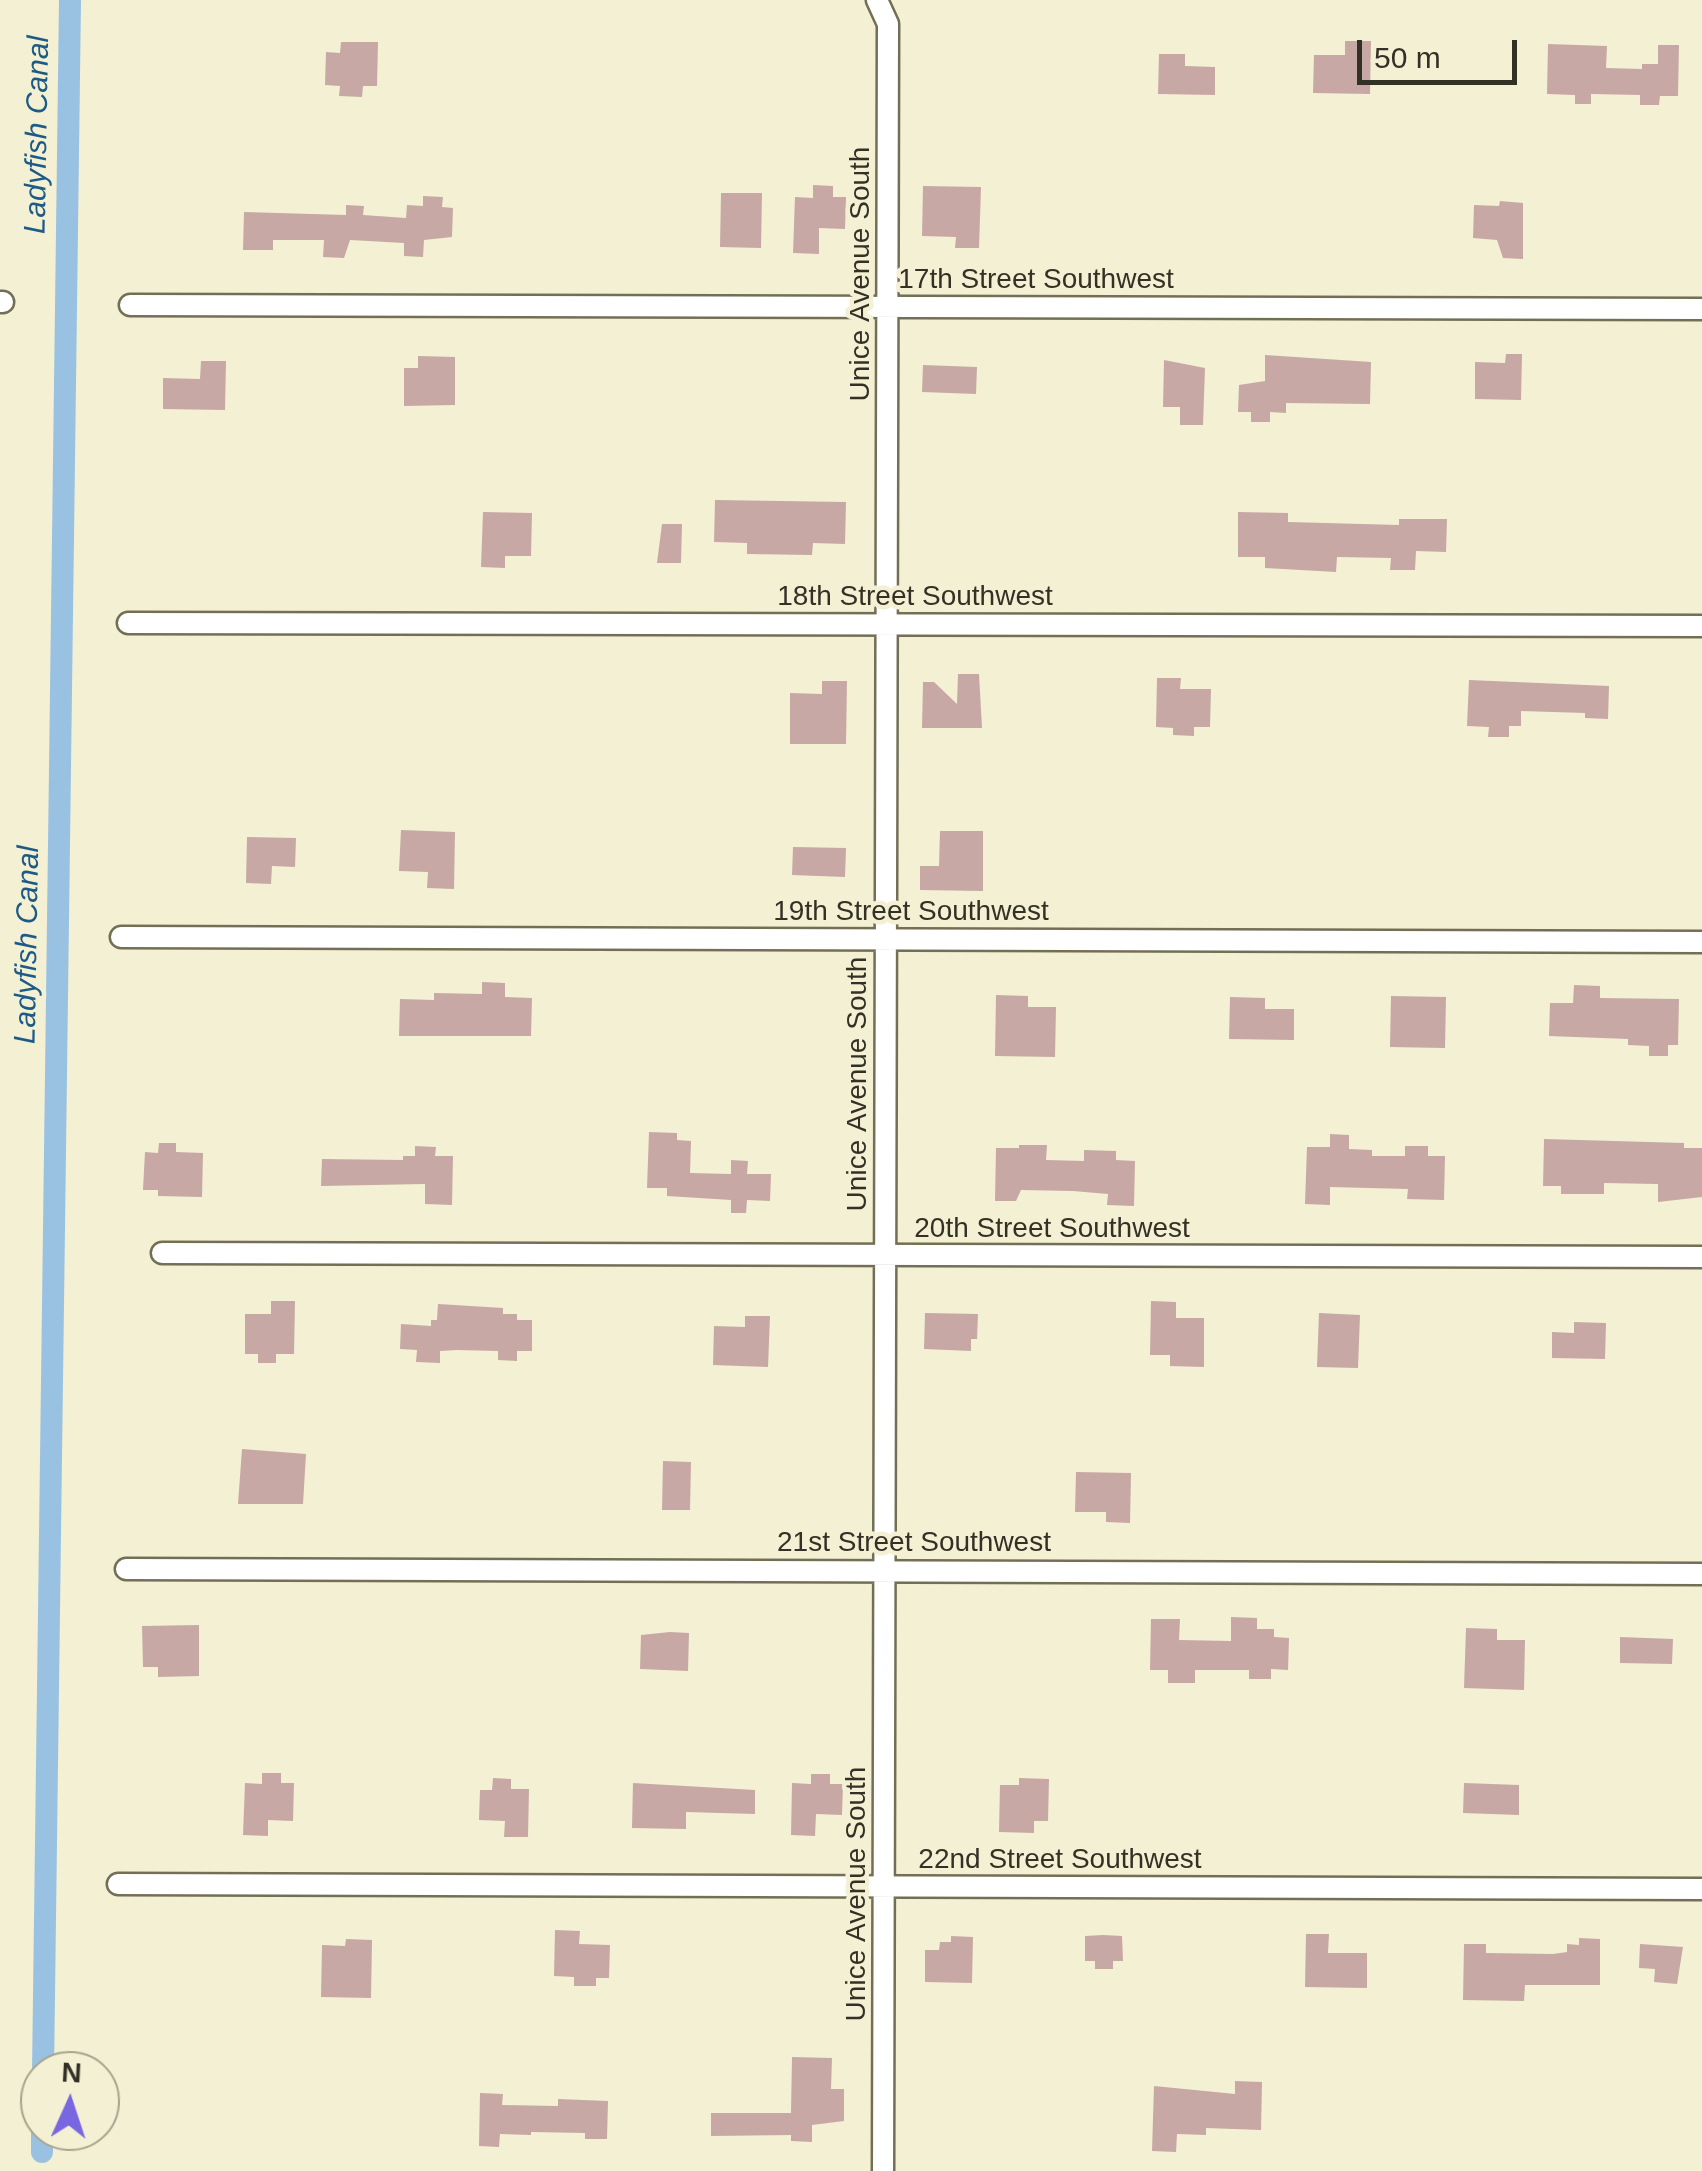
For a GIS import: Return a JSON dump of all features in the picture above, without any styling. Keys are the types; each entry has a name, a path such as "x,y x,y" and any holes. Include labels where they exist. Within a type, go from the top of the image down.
{"street":[{"name":"Unice Avenue South","path":"877,0 888,24 889,308 883,2171"},
{"name":"17th Street Southwest","path":"130,305 1702,310"},
{"name":"18th Street Southwest","path":"128,623 1702,626"},
{"name":"19th Street Southwest","path":"120,937 1702,942"},
{"name":"20th Street Southwest","path":"162,1253 1702,1257"},
{"name":"21st Street Southwest","path":"126,1569 1702,1574"},
{"name":"22nd Street Southwest","path":"118,1884 1702,1889"}],"building":[{"path":"1345,41 1371,41 1370,94 1313,93 1314,55 1345,55"},
{"path":"341,42 378,42 377,86 363,86 362,97 339,96 340,86 325,85 326,52 340,53"},
{"path":"1548,44 1607,46 1606,68 1642,69 1642,64 1658,64 1658,45 1679,45 1678,96 1660,96 1659,105 1640,105 1640,95 1591,94 1591,104 1575,104 1575,95 1547,94"},
{"path":"1159,54 1185,54 1185,66 1215,67 1215,95 1158,94"},
{"path":"813,185 833,186 833,197 846,197 845,229 819,228 819,254 793,253 795,197 813,198"},
{"path":"923,186 981,187 979,248 955,248 956,237 922,236"},
{"path":"721,193 762,193 761,248 720,247"},
{"path":"423,196 443,197 442,207 453,208 452,237 424,240 423,257 404,256 404,243 350,240 344,258 323,257 324,240 273,240 273,250 243,250 244,212 346,215 346,205 364,206 363,215 406,218 407,205 423,206"},
{"path":"1500,201 1523,203 1523,259 1503,258 1497,240 1473,238 1474,205 1499,206"},
{"path":"1506,354 1522,354 1521,400 1475,399 1475,362 1505,363"},
{"path":"1265,355 1371,362 1370,404 1286,403 1286,413 1270,412 1270,422 1251,422 1251,412 1238,412 1239,385 1265,381"},
{"path":"418,356 455,357 455,405 404,406 404,368 418,368"},
{"path":"1164,360 1205,368 1203,425 1180,425 1180,407 1163,407"},
{"path":"201,361 226,361 225,410 163,409 163,378 200,379"},
{"path":"923,365 977,367 976,394 922,392"},
{"path":"715,500 846,502 845,544 813,543 812,555 747,554 747,543 714,542"},
{"path":"483,512 532,513 531,556 505,556 505,568 481,567"},
{"path":"1238,512 1288,513 1288,522 1399,525 1399,519 1447,519 1446,552 1416,551 1415,570 1390,570 1391,558 1337,557 1336,572 1265,568 1265,557 1238,557"},
{"path":"662,524 682,524 681,563 657,563"},
{"path":"958,674 979,674 982,728 922,728 923,682 934,682 957,704"},
{"path":"1157,678 1181,678 1180,689 1211,689 1210,727 1194,727 1194,736 1173,735 1173,728 1156,727"},
{"path":"1469,680 1609,686 1608,719 1585,718 1585,713 1521,711 1521,726 1509,726 1509,737 1488,737 1489,727 1467,726"},
{"path":"822,681 847,681 846,744 790,744 790,693 822,694"},
{"path":"401,830 455,832 454,889 427,888 428,872 399,871"},
{"path":"940,831 983,831 983,891 920,890 920,866 939,866"},
{"path":"247,837 296,838 295,867 272,866 271,884 246,883"},
{"path":"793,847 846,848 845,877 792,875"},
{"path":"482,982 505,983 505,997 532,998 531,1036 399,1036 400,999 434,1000 434,993 482,994"},
{"path":"1574,985 1600,986 1600,998 1679,999 1678,1045 1668,1045 1668,1056 1649,1056 1649,1046 1628,1045 1628,1039 1549,1036 1550,1003 1573,1003"},
{"path":"996,995 1028,996 1028,1007 1056,1007 1055,1057 995,1056"},
{"path":"1391,996 1446,997 1445,1048 1390,1047"},
{"path":"1230,997 1265,998 1265,1009 1294,1009 1294,1040 1229,1039"},
{"path":"649,1132 677,1133 677,1140 691,1141 690,1173 731,1174 731,1160 748,1161 747,1174 771,1174 770,1201 747,1200 746,1213 731,1213 731,1200 667,1196 667,1188 647,1188"},
{"path":"1330,1134 1349,1135 1349,1149 1372,1150 1372,1156 1405,1156 1405,1146 1428,1146 1428,1156 1445,1156 1444,1200 1407,1199 1408,1189 1330,1187 1330,1205 1305,1204 1307,1147 1330,1147"},
{"path":"1544,1139 1684,1143 1684,1148 1702,1148 1702,1197 1658,1202 1658,1184 1604,1183 1604,1194 1561,1194 1561,1186 1543,1186"},
{"path":"159,1143 176,1143 176,1152 203,1153 202,1197 158,1196 158,1190 143,1190 145,1152 158,1153"},
{"path":"1047,1145 1046,1160 1084,1161 1084,1150 1116,1151 1116,1160 1135,1161 1134,1206 1107,1205 1108,1194 1073,1191 1021,1190 1016,1201 995,1201 996,1148"},
{"path":"415,1146 436,1147 435,1156 453,1156 452,1205 425,1204 425,1184 321,1186 322,1159 403,1160 403,1156 415,1156"},
{"path":"271,1301 295,1301 294,1354 276,1354 276,1363 258,1363 258,1354 245,1354 245,1314 271,1314"},
{"path":"1151,1301 1176,1302 1176,1318 1204,1318 1204,1367 1170,1366 1170,1355 1150,1355"},
{"path":"438,1304 503,1308 503,1314 517,1314 517,1320 532,1320 532,1351 517,1351 517,1361 498,1360 498,1351 440,1351 440,1363 416,1362 417,1350 400,1349 401,1324 431,1326 431,1320 437,1320"},
{"path":"925,1313 978,1314 977,1339 971,1339 971,1351 924,1349"},
{"path":"1319,1313 1360,1315 1358,1368 1317,1367"},
{"path":"745,1316 770,1316 768,1367 713,1365 714,1326 745,1327"},
{"path":"1574,1322 1606,1323 1605,1359 1552,1358 1552,1332 1574,1333"},
{"path":"242,1449 306,1454 303,1504 238,1504"},
{"path":"663,1461 691,1462 690,1510 662,1510"},
{"path":"1076,1472 1131,1473 1130,1523 1106,1522 1106,1512 1075,1512"},
{"path":"1231,1617 1257,1618 1257,1629 1274,1629 1274,1637 1289,1638 1288,1670 1271,1669 1271,1679 1249,1679 1249,1670 1195,1670 1195,1683 1168,1683 1168,1670 1150,1670 1151,1619 1180,1619 1179,1640 1231,1641"},
{"path":"199,1625 199,1676 158,1677 158,1667 143,1667 142,1626"},
{"path":"1466,1628 1497,1629 1497,1640 1525,1640 1524,1690 1464,1688"},
{"path":"689,1633 688,1671 640,1669 641,1635"},
{"path":"1620,1637 1673,1639 1672,1664 1620,1663"},
{"path":"262,1773 281,1773 281,1783 294,1783 293,1821 268,1820 268,1836 243,1835 245,1783 262,1784"},
{"path":"811,1774 830,1774 830,1784 843,1784 842,1815 816,1814 815,1836 791,1835 792,1783 811,1784"},
{"path":"493,1778 511,1779 511,1789 529,1789 528,1837 504,1837 505,1821 479,1820 480,1790 492,1790"},
{"path":"1019,1778 1049,1779 1048,1821 1034,1821 1034,1833 999,1832 1000,1785 1019,1785"},
{"path":"633,1783 755,1790 755,1814 686,1812 686,1829 632,1828"},
{"path":"1464,1783 1519,1785 1519,1815 1463,1813"},
{"path":"555,1930 580,1931 579,1944 610,1945 609,1978 596,1978 596,1986 574,1986 574,1977 554,1976"},
{"path":"1306,1934 1329,1934 1328,1953 1367,1953 1367,1988 1305,1987"},
{"path":"951,1936 973,1937 972,1983 925,1982 925,1950 939,1950 940,1942 951,1942"},
{"path":"1085,1936 1122,1936 1123,1961 1113,1961 1113,1969 1095,1969 1095,1961 1085,1961"},
{"path":"1579,1938 1600,1939 1600,1985 1525,1985 1524,2001 1463,2000 1464,1944 1486,1944 1486,1953 1553,1954 1567,1952 1567,1944 1579,1945"},
{"path":"346,1939 372,1940 371,1998 321,1997 322,1945 345,1946"},
{"path":"1640,1944 1683,1947 1677,1984 1654,1982 1655,1969 1639,1968"},
{"path":"792,2057 832,2058 831,2089 844,2089 844,2121 812,2125 812,2142 791,2141 791,2135 711,2136 711,2113 791,2113"},
{"path":"1235,2081 1262,2082 1261,2130 1206,2128 1206,2135 1177,2134 1176,2152 1152,2151 1154,2086 1235,2094"},
{"path":"480,2093 503,2094 502,2105 558,2106 558,2099 608,2101 607,2139 585,2139 585,2133 531,2132 500,2134 499,2147 479,2146"}],"waterway":[{"name":"Ladyfish Canal","path":"43,2051 70,0"}]}
